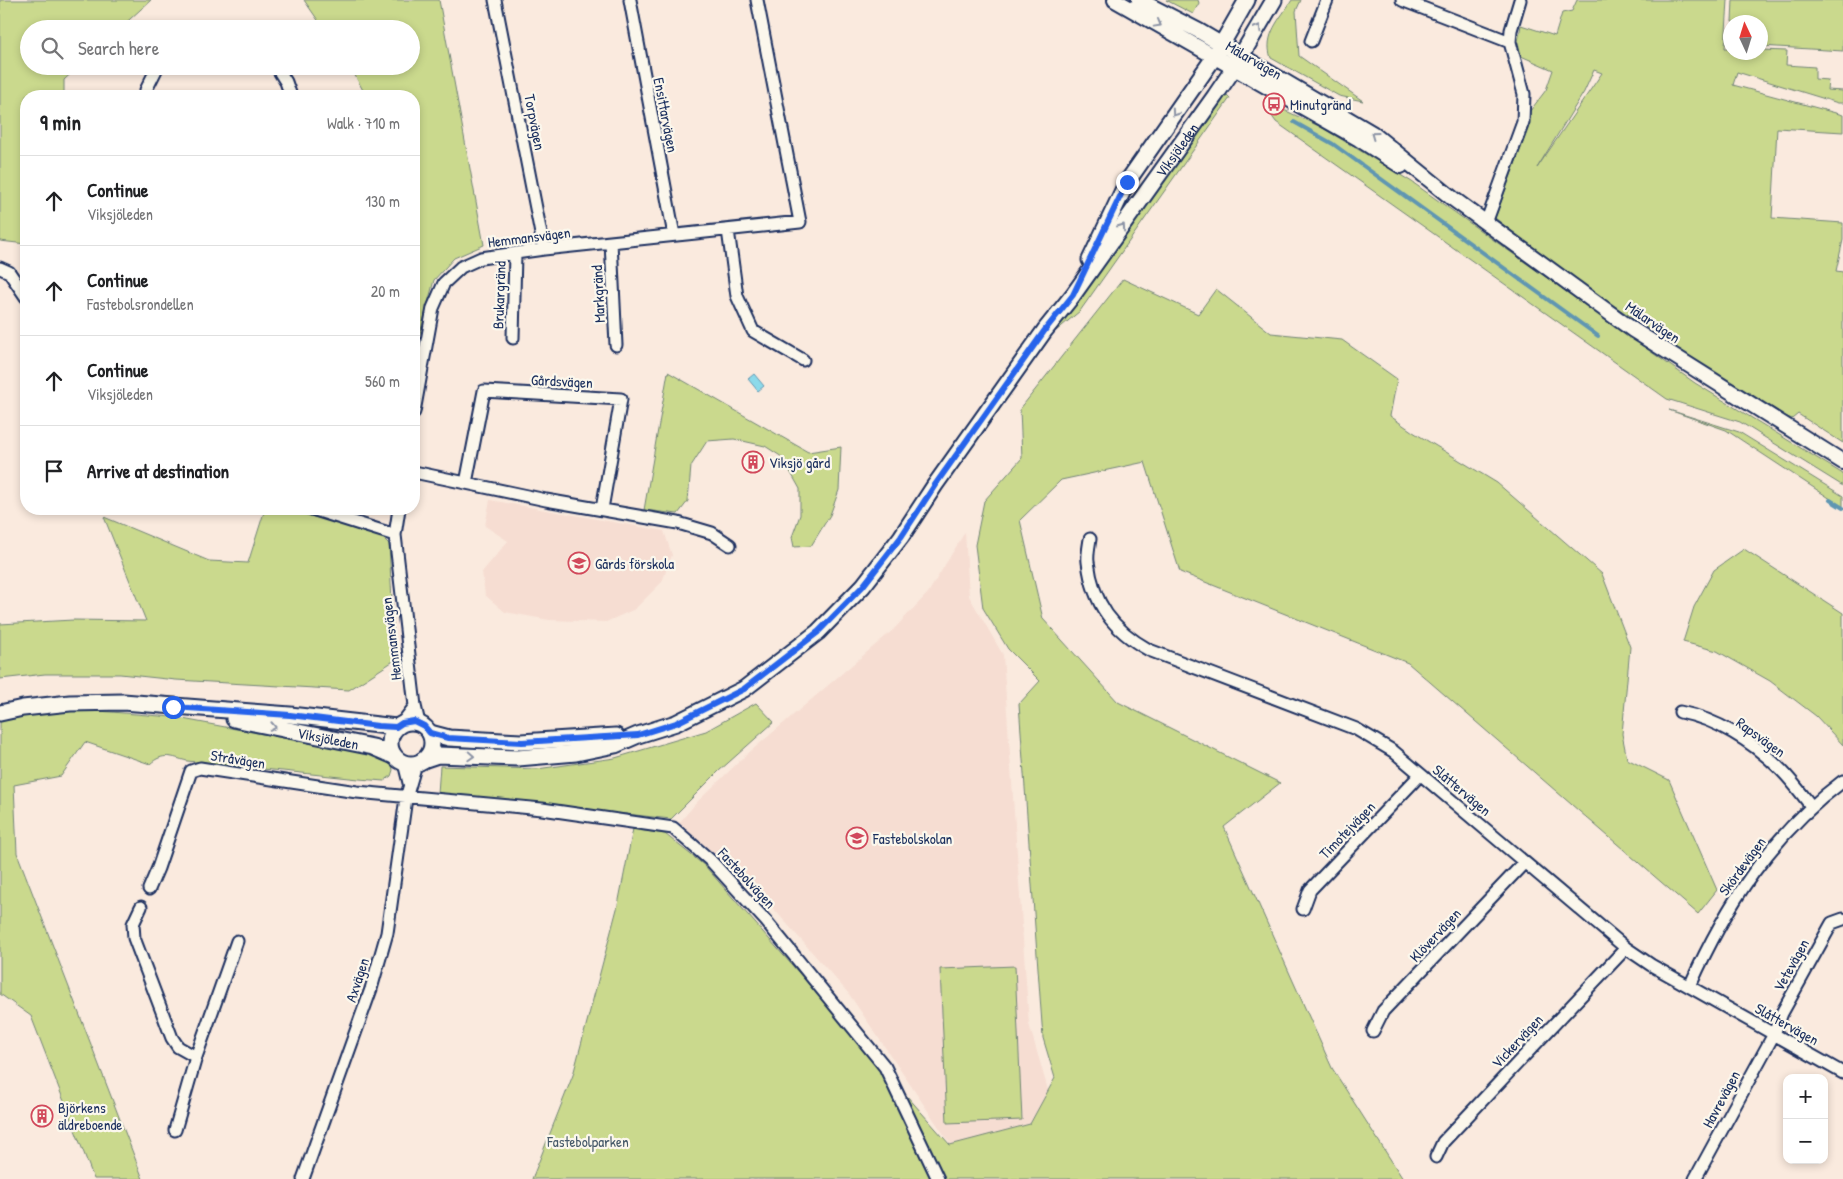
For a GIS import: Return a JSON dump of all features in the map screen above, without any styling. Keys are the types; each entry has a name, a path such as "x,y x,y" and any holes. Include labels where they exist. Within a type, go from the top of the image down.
{"main road":[{"name":"Viksjöleden","path":"1073,295 1127,182 1218,51 1247,0"},
{"name":"Viksjöleden","path":"173,707 373,746 409,761 438,754 518,758 576,753 614,745 676,723 744,689 824,626 863,586 901,537 935,485 1045,330 1073,295 1238,62 1274,0"},
{"name":"Viksjöleden","path":"0,712 70,703 123,702 399,725"},
{"path":"408,721 425,728 433,745 429,755 409,761 389,744 391,734 399,725 408,721"},
{"name":"Viksjöleden","path":"425,728 449,738 522,742 638,735"}],"street":[{"name":"Torpvägen","path":"495,0 544,249"},
{"name":"Ensittarvägen","path":"630,0 674,235"},
{"name":"Hemmansvägen","path":"420,379 433,308 444,283 461,268 481,258 544,249 800,222 757,0"},
{"name":"Mälarvägen","path":"1115,0 1238,62 1452,198 1633,330 1843,462"},
{"name":"Mälarvägen","path":"1139,0 1218,51"},
{"path":"1311,41 1327,0"},
{"path":"1402,0 1510,42"},
{"path":"1486,223 1523,122 1524,94 1510,42 1511,30 1520,0"},
{"path":"146,90 154,75"},
{"path":"282,75 289,90"},
{"path":"728,230 737,296 753,332 803,360"},
{"name":"Markgränd","path":"610,242 616,345"},
{"name":"Brukargränd","path":"513,338 515,253"},
{"path":"0,268 9,272 20,288"},
{"name":"Gårdsvägen","path":"466,483 484,391 621,399 602,510"},
{"path":"420,473 602,510 678,523 712,533 730,544"},
{"path":"331,515 395,535"},
{"name":"Hemmansvägen","path":"398,515 395,535 414,706 425,728"},
{"name":"Slåttervägen","path":"1090,539 1087,560 1098,599 1118,629 1131,640 1149,650 1356,729 1393,751 1626,948 1651,965 1843,1072"},
{"path":"399,725 414,706"},
{"name":"Rapsvägen","path":"1680,712 1698,716 1737,734 1778,766 1811,806"},
{"name":"Axvägen","path":"303,1179 371,989 387,933 409,783 409,761"},
{"name":"Stråvägen","path":"149,889 191,771 200,768 406,798"},
{"name":"Timotejvägen","path":"1303,909 1310,890 1420,775"},
{"name":"Skördevägen","path":"1690,986 1713,938 1745,884 1765,856 1811,806 1843,781"},
{"name":"Fastebolvägen","path":"406,798 542,810 673,828 711,861 766,920 886,1068 938,1179"},
{"name":"Klövervägen","path":"1373,1032 1384,1011 1524,862"},
{"path":"141,907 133,924 134,938 172,1038 178,1047 196,1057"},
{"name":"Vetevägen","path":"1774,1034 1782,1013 1832,924 1843,919"},
{"path":"175,1130 196,1057 237,941"},
{"name":"Vickervägen","path":"1436,1157 1443,1142 1626,948"},
{"name":"Havrevägen","path":"1695,1179 1774,1034"}],"shaded area":[{"name":"Gårds förskola","path":"490,500 664,531 672,555 662,582 635,609 606,622 549,620 505,612 485,595 482,572 508,541 485,526"},
{"name":"Fastebolskolan","path":"965,532 969,596 1003,655 1029,1024 1048,1090 1030,1124 951,1145 849,994 765,899 679,823 697,802 745,756 893,630 928,593"}],"green space":[{"path":"0,0 151,0 129,20 20,20 20,75 69,75 64,80 64,90 20,90 20,243 0,241"},
{"path":"304,0 439,0 484,245 454,258 434,280 420,333 420,90 363,90 355,75 420,75 420,20 318,20"},
{"path":"1166,0 1198,0 1199,3 1193,14"},
{"path":"1292,0 1301,0 1296,11 1299,56 1363,101 1339,96 1271,58 1269,42 1271,35"},
{"path":"1577,0 1728,0 1727,15 1723,15 1723,60 1768,60 1768,50 1787,51 1786,65 1815,67 1815,79 1828,80 1827,90 1843,91 1843,103 1838,103 1737,72 1733,85 1843,115 1843,132 1777,128 1772,218 1843,223 1843,240 1836,271 1843,272 1843,443 1798,414 1792,419 1770,410 1567,274 1495,218 1528,129 1530,111 1546,90 1553,70 1521,56 1518,42 1521,25 1555,36 1562,13 1572,11","holes":["1594,70 1602,73 1537,168 1584,92"]},
{"path":"1733,0 1843,0 1843,51 1768,46 1768,15 1732,15"},
{"path":"1224,92 1230,98 1080,311 1056,331 1219,94"},
{"path":"1275,106 1321,127 1412,182 1695,383 1843,474 1843,486 1740,422 1667,399 1276,122 1269,112"},
{"name":"Fastebolparken","path":"1123,279 1198,314 1216,289 1271,333 1342,340 1397,379 1390,416 1497,483 1602,574 1630,647 1622,734 1627,759 1669,780 1717,890 1698,914 1408,663 1180,572 1145,462 1061,480 1020,520 1043,619 1118,702 1280,783 1224,827 1332,1068 1403,1179 532,1179 573,1075 618,905 633,829 665,834 705,866 950,1145 1030,1124 1055,1078 1043,1038 1019,704 1040,681 1008,649 983,608 975,545 984,501 1022,458 1020,409"},
{"path":"668,372 808,452 841,447 839,490 830,515 811,546 794,547 792,537 800,515 800,489 782,457 765,446 734,439 707,441 691,466 688,501 678,514 644,510"},
{"path":"1669,410 1739,432 1843,496 1843,507 1726,430"},
{"path":"263,515 307,515 379,534 389,544 395,660 349,690 176,680 120,674 45,674 0,679 0,624 73,620 146,621 104,517 209,561 248,563"},
{"path":"1744,549 1843,613 1843,745 1816,716 1770,681 1717,651 1683,642 1694,607 1714,570"},
{"path":"756,703 774,722 719,771 671,819 438,793 440,766 537,769 615,758 706,731"},
{"path":"74,709 172,717 374,755 391,761 393,770 391,776 384,781 187,761 168,756 159,758 150,764 85,742 61,776 14,785 17,853 143,1179 94,1179 31,1016 0,994 0,720"},
{"path":"1015,966 1022,1120 947,1123 940,969"}],"water":[{"path":"754,374 764,386 758,391 748,379"}],"waterway":[{"path":"1294,122 1333,144 1598,336"},
{"path":"1830,500 1843,508"}],"place":[{"name":"Minutgränd","path":"1274,104"},
{"name":"Viksjö gård","path":"753,462"},
{"name":"Gårds förskola","path":"579,563"},
{"name":"Fastebolskolan","path":"857,838"},
{"name":"Björkens äldreboende","path":"42,1116"}],"route":[{"path":"173,707 290,715 378,726 396,727 402,723 414,721 424,726 430,733 448,738 522,742 638,735 676,723 744,689 818,632 863,586 901,537 935,485 1045,330 1073,295 1127,182"}]}
